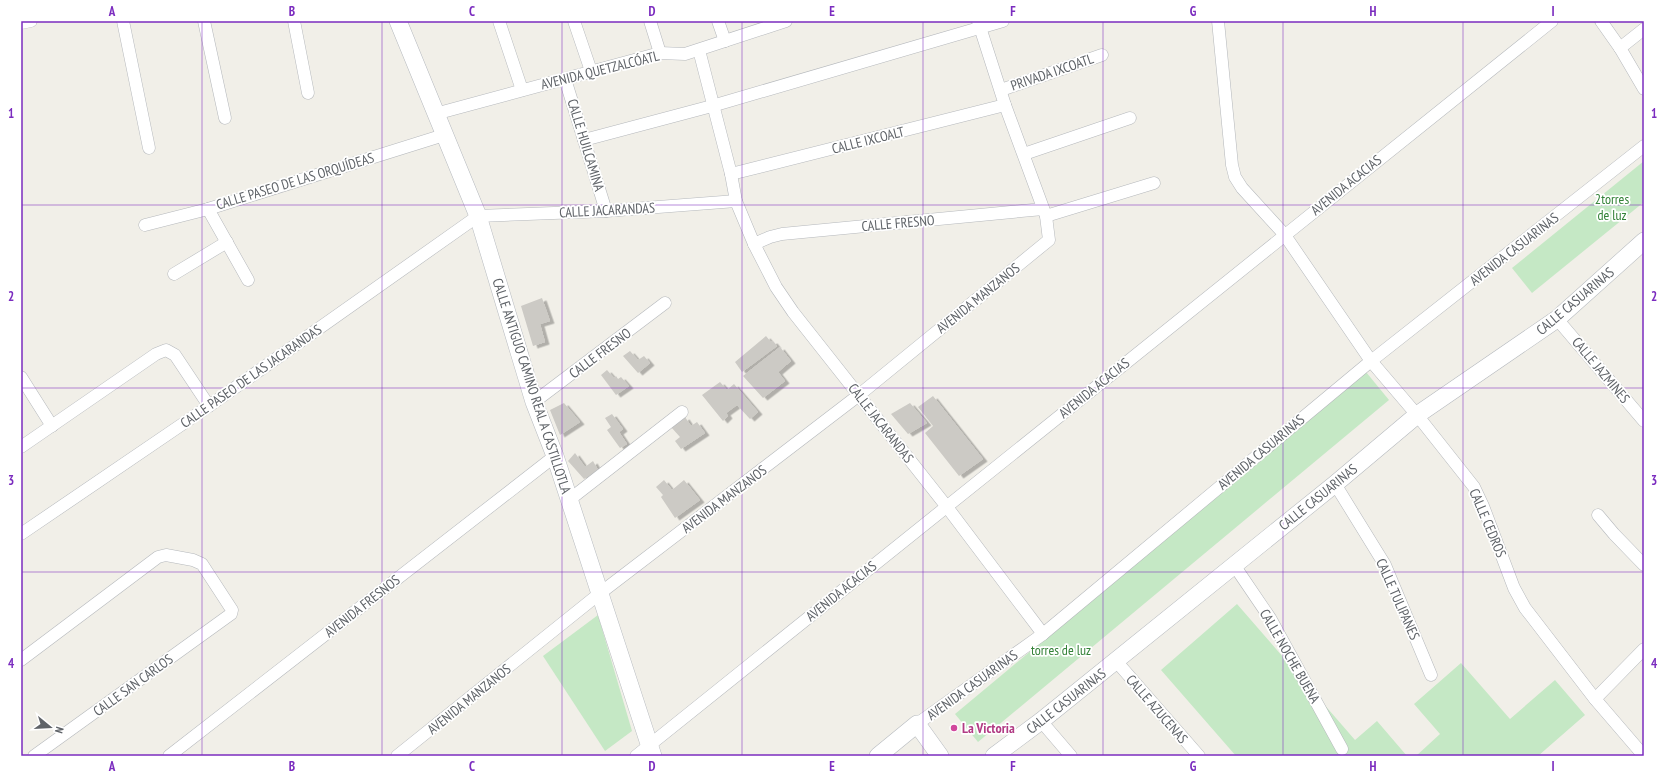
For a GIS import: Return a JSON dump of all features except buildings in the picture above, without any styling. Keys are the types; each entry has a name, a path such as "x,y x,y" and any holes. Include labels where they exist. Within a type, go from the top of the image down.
{"street":[{"path":"21,23 31,21"},
{"path":"123,21 149,148"},
{"path":"204,21 225,118"},
{"path":"294,21 308,93"},
{"name":"CALLE ANTIGUO CAMINO REAL A CASTILLOTLA","path":"398,21 478,216 534,402 555,456 651,750"},
{"path":"499,21 522,90"},
{"path":"574,21 591,71"},
{"path":"650,21 660,53"},
{"path":"718,21 725,42"},
{"name":"AVENIDA QUETZALCÓATL","path":"435,114 660,53 684,54 725,42 786,21"},
{"path":"584,140 712,106 980,24 1003,21"},
{"name":"CALLE CEDROS","path":"1218,21 1232,165 1235,177 1242,188 1284,234 1371,361 1417,415 1474,487 1483,506 1514,588 1525,608 1595,699 1644,756"},
{"name":"AVENIDA ACACIAS","path":"636,756 651,750 946,507 1284,234 1552,21"},
{"path":"1600,21 1620,48 1644,89"},
{"path":"980,24 1005,105 1024,154 1044,213"},
{"path":"1620,48 1644,29"},
{"name":"CALLE JACARANDAS","path":"699,50 712,106 731,174 736,201 754,244 776,287 1043,634"},
{"name":"PRIVADA IXCOATL","path":"1001,90 1102,55"},
{"name":"CALLE HUILCAMINA","path":"565,79 606,211"},
{"name":"CALLE IXCOALT","path":"731,174 1005,105"},
{"path":"1024,154 1130,118"},
{"name":"CALLE PASEO DE LAS ORQUÍDEAS","path":"146,226 208,209 444,135"},
{"name":"AVENIDA CASUARINAS","path":"878,756 917,724 1043,634 1371,361 1644,146"},
{"name":"CALLE FRESNO","path":"754,244 770,237 782,234 1044,213 1154,184"},
{"name":"CALLE JACARANDAS","path":"478,216 606,211 736,201"},
{"path":"208,209 248,280"},
{"name":"AVENIDA MANZANOS","path":"397,756 599,594 859,395 1049,240 1044,213"},
{"name":"CALLE PASEO DE LAS JACARANDAS","path":"21,534 209,406 478,216"},
{"name":"CALLE CASUARINAS","path":"994,756 1041,721 1116,661 1335,484 1417,415 1557,319 1644,241"},
{"path":"174,274 227,242"},
{"name":"CALLE FRESNO","path":"534,402 665,303"},
{"name":"CALLE JAZMINES","path":"1557,319 1644,421"},
{"path":"21,448 156,354 166,350 175,355 209,406"},
{"path":"21,377 52,426"},
{"path":"569,500 682,412"},
{"name":"AVENIDA FRESNOS","path":"169,756 555,456"},
{"name":"CALLE TULIPANES","path":"1335,484 1385,565 1431,675"},
{"path":"1598,515 1644,565"},
{"name":"CALLE SAN CARLOS","path":"21,660 158,557 166,555 193,560 202,564 232,610 231,614 34,756"},
{"name":"CALLE NOCHE BUENA","path":"1234,565 1270,618 1342,749"},
{"path":"1595,699 1644,649"},
{"name":"CALLE AZUCENAS","path":"1116,661 1199,756"},
{"path":"1041,721 1071,756"},
{"path":"917,724 940,756"}],"green space":[{"name":"2torres de luz","path":"1644,161 1644,202 1532,293 1512,268"},
{"name":"torres de luz","path":"1366,372 1389,400 978,742 955,714"},
{"path":"1237,604 1355,740 1377,721 1407,756 1236,756 1161,670"},
{"path":"598,615 632,731 605,751 543,656"},
{"path":"1461,663 1510,719 1555,680 1585,715 1538,756 1416,756 1440,734 1414,704"}],"place":[{"name":"La Victoria","path":"954,728"}]}
